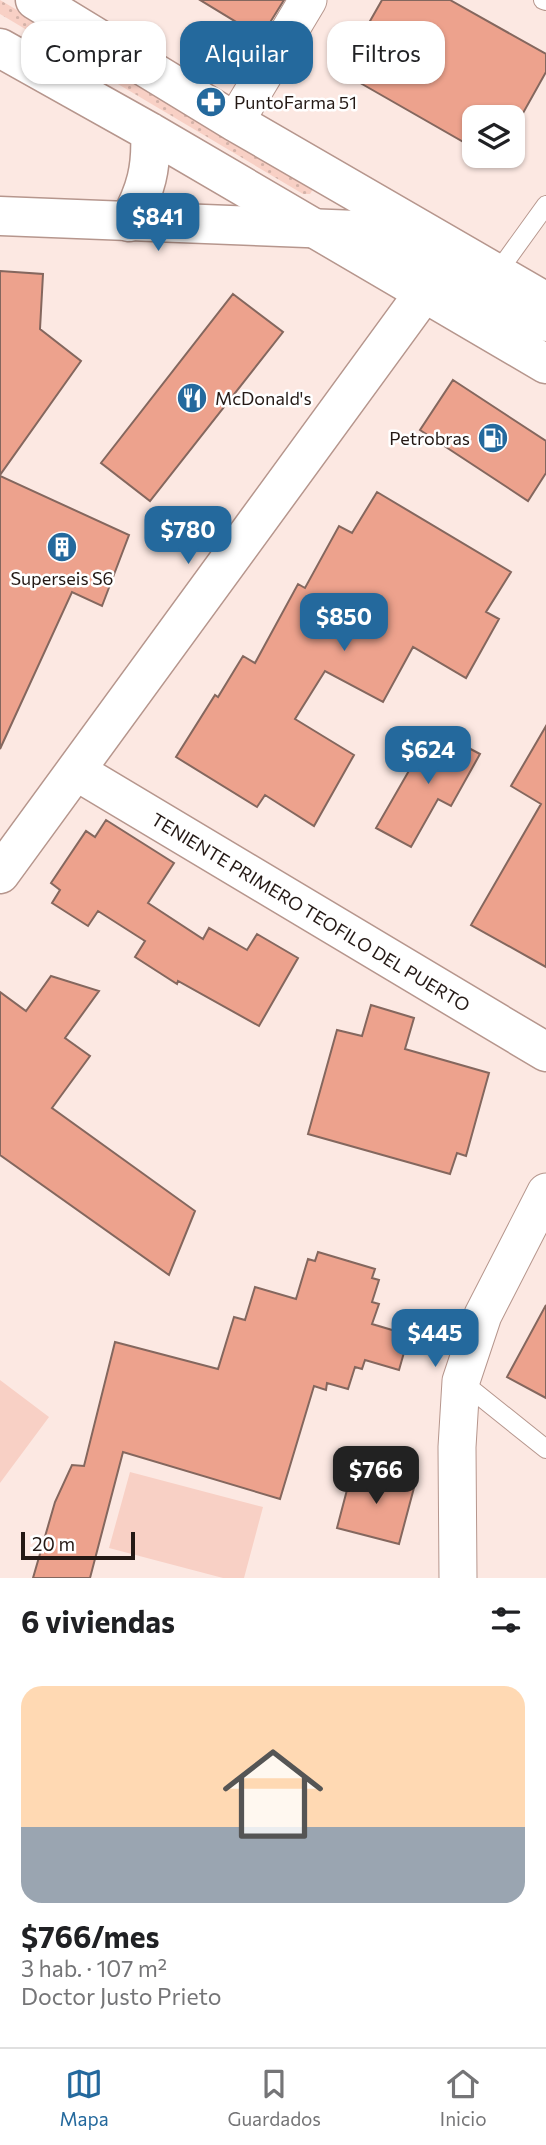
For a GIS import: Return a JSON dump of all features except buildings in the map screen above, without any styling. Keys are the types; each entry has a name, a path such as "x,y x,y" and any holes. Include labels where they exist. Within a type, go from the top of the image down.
{"main road":[{"path":"35,0 235,122 546,302"},
{"path":"0,48 319,230 546,364"},
{"path":"129,222 144,195 151,157 149,132"},
{"path":"0,216 383,231 531,319 546,321"},
{"path":"0,874 424,293"},
{"name":"TENIENTE PRIMERO TEOFILO DEL PUERTO","path":"76,771 546,1052"}],"street":[{"path":"235,122 308,0"},
{"path":"458,1578 457,1447 461,1381 483,1315 546,1192"}],"lane":[{"path":"497,273 546,205"},
{"path":"461,1381 546,1449"}],"shaded area":[{"path":"0,0 36,21 21,21 21,26 0,14"},
{"path":"118,84 142,84 310,183 313,189 310,194 303,194"},
{"path":"0,1380 49,1417 0,1483"},
{"path":"130,1472 263,1507 244,1578 223,1578 109,1548"}],"place":[{"name":"PuntoFarma 51","path":"211,102"},
{"name":"McDonald's","path":"192,398"},
{"name":"Petrobras","path":"493,438"},
{"name":"Superseis S6","path":"62,547"}]}
